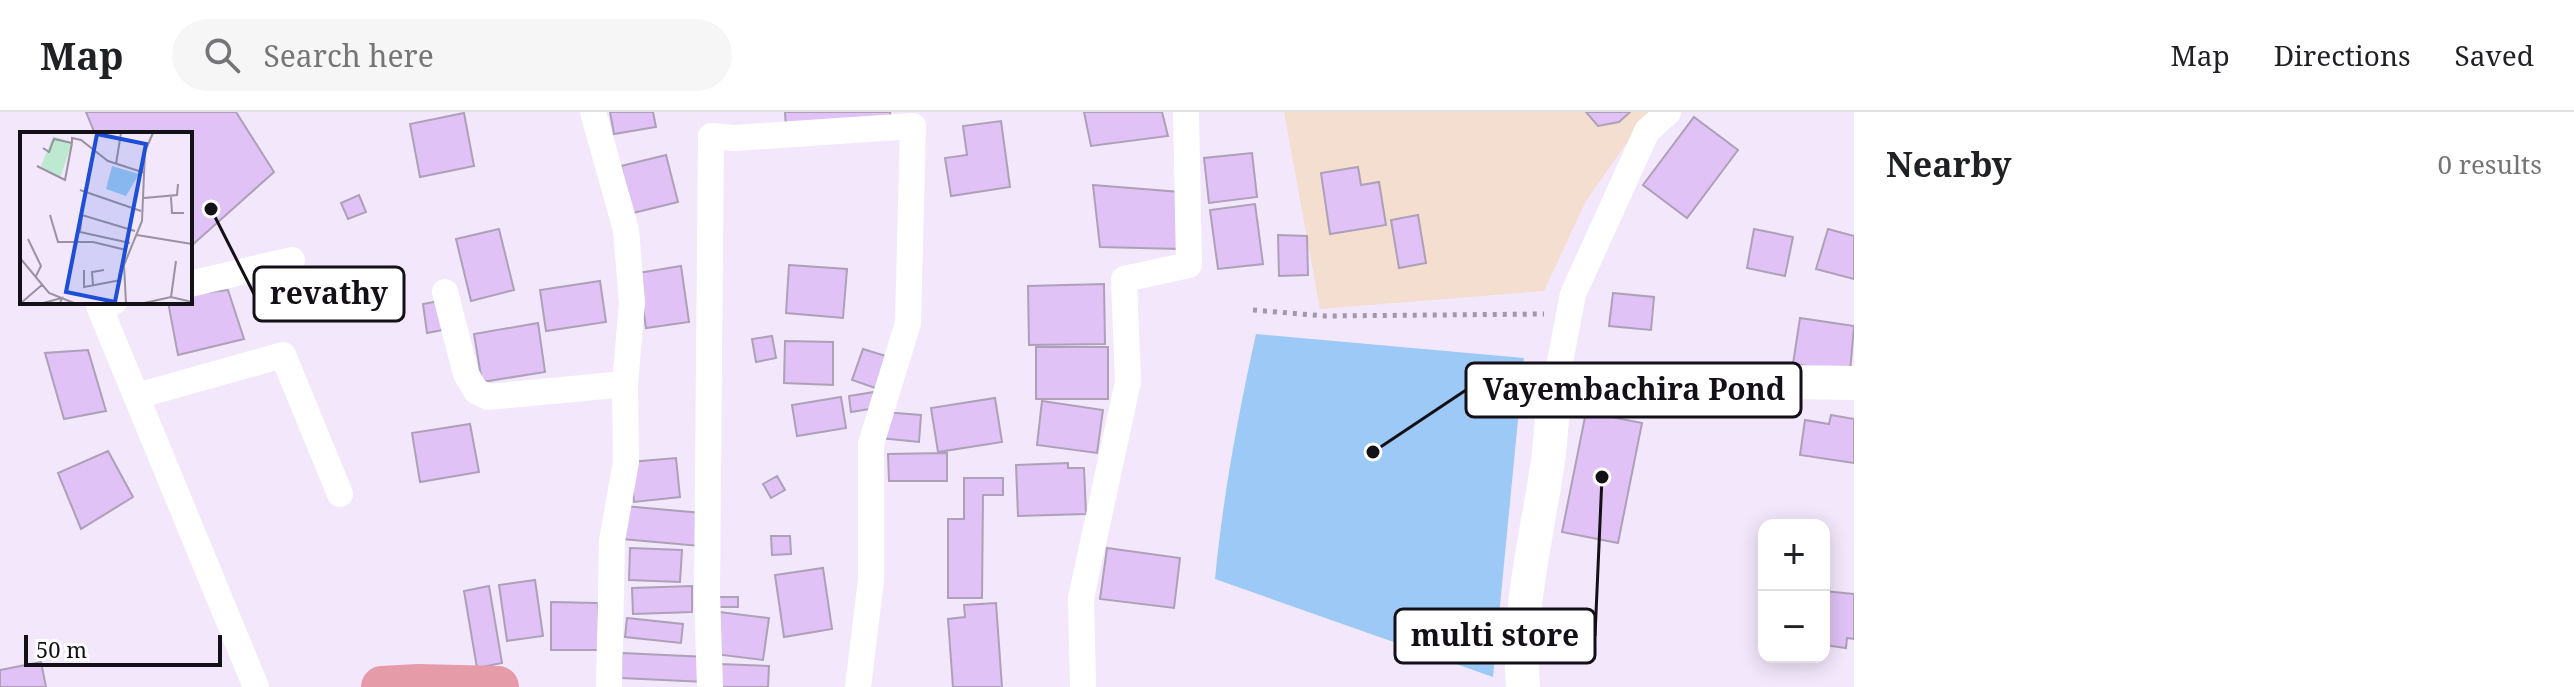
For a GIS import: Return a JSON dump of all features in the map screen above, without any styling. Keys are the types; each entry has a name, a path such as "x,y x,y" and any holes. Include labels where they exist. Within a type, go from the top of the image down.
{"main road":[{"path":"382,687 498,687"}],"street":[{"path":"593,112 626,230 632,303 625,384 626,462 612,541 609,687"},
{"path":"1083,687 1081,598 1128,382 1124,279 1189,265 1186,112"},
{"path":"1523,687 1520,655 1529,572 1548,458 1554,393 1573,294 1647,131 1668,112"},
{"path":"710,687 707,593 709,124 734,138 913,119 908,323 871,444 871,580 858,687"},
{"path":"192,284 292,260"},
{"path":"445,292 466,374 476,391 488,397 625,384"},
{"path":"106,304 99,306 256,687"},
{"path":"137,396 283,355 340,494"},
{"path":"1554,393 1575,397 1661,393 1736,381 1854,383"}],"path":[{"path":"1253,310 1325,316 1569,314"}],"shaded area":[{"path":"1284,112 1654,112 1628,141 1586,201 1544,291 1320,309"}],"water":[{"path":"1256,334 1524,358 1493,677 1215,579 1232,456"}],"building":[{"path":"86,112 236,112 274,172 192,245 192,132 94,132"},
{"path":"610,112 653,112 656,127 614,134"},
{"path":"785,112 890,112 891,122 786,129"},
{"path":"1084,112 1162,112 1168,136 1091,146"},
{"path":"1586,112 1630,112 1619,122 1598,126"},
{"path":"464,113 474,166 420,177 410,124"},
{"path":"1694,117 1738,150 1687,218 1643,185"},
{"path":"1001,121 1010,187 951,196 945,158 967,155 963,126"},
{"path":"1252,153 1257,197 1209,203 1204,158"},
{"path":"666,155 678,202 633,213 621,166"},
{"path":"1358,167 1361,185 1379,182 1386,225 1330,234 1321,173"},
{"path":"1093,185 1180,192 1179,249 1100,247"},
{"path":"359,195 366,212 348,219 341,203"},
{"path":"1255,204 1263,264 1218,269 1210,210"},
{"path":"1418,215 1426,263 1399,268 1391,220"},
{"path":"499,229 514,290 471,301 456,239"},
{"path":"1754,229 1793,237 1785,276 1747,268"},
{"path":"1828,229 1854,236 1854,279 1816,269"},
{"path":"1278,235 1307,236 1308,275 1279,276"},
{"path":"789,265 847,269 843,318 786,313"},
{"path":"681,266 689,322 646,328 638,273"},
{"path":"600,281 606,322 546,331 540,290"},
{"path":"1104,284 1105,344 1029,345 1028,286"},
{"path":"228,290 244,339 178,355 168,304 192,304 192,294"},
{"path":"1613,293 1654,297 1651,330 1609,326"},
{"path":"439,301 443,330 427,333 423,304"},
{"path":"1800,318 1854,326 1850,372 1793,364"},
{"path":"538,323 545,372 482,382 474,334"},
{"path":"772,336 776,358 756,362 752,339"},
{"path":"785,341 833,342 833,385 784,383"},
{"path":"1036,347 1108,347 1108,399 1036,399"},
{"path":"863,349 892,358 881,390 852,380"},
{"path":"88,350 106,411 64,419 45,353"},
{"path":"874,392 876,408 851,412 849,396"},
{"path":"841,397 846,428 797,436 792,405"},
{"path":"995,398 1002,442 938,452 931,408"},
{"path":"1042,401 1103,410 1097,453 1037,445"},
{"path":"883,412 921,415 919,442 880,438"},
{"path":"1586,412 1642,423 1618,543 1562,532"},
{"path":"1831,415 1854,419 1854,463 1800,455 1805,420 1829,424"},
{"path":"470,424 479,472 420,482 412,433"},
{"path":"108,451 133,497 81,529 58,473"},
{"path":"947,453 947,481 889,481 888,454"},
{"path":"676,458 680,497 634,502 630,462"},
{"path":"1068,463 1068,468 1084,468 1086,514 1018,516 1016,465"},
{"path":"777,476 785,490 771,498 763,484"},
{"path":"964,478 1003,478 1003,495 983,495 982,598 948,598 948,519 964,519"},
{"path":"624,506 702,513 700,546 622,539"},
{"path":"771,536 790,536 791,554 772,555"},
{"path":"630,548 682,550 680,582 629,580"},
{"path":"1107,548 1180,558 1174,608 1100,599"},
{"path":"823,568 832,629 784,637 775,575"},
{"path":"535,580 543,636 507,641 499,585"},
{"path":"489,586 502,663 477,668 464,591"},
{"path":"692,586 692,612 633,614 632,588"},
{"path":"1830,592 1854,594 1854,639 1847,638 1846,648 1830,646"},
{"path":"716,597 738,597 738,607 715,607"},
{"path":"551,602 598,603 598,650 551,650"},
{"path":"996,603 1002,687 953,687 948,619 965,617 964,605"},
{"path":"719,612 769,618 763,660 714,654"},
{"path":"627,618 683,624 681,643 625,637"},
{"path":"622,653 707,657 705,682 621,678"},
{"path":"41,662 46,687 0,687 0,670"},
{"path":"719,664 769,666 768,687 718,687"}],"place":[{"name":"revathy","path":"211,209"},
{"name":"Vayembachira Pond","path":"1373,452"},
{"name":"multi store","path":"1602,477"}]}
